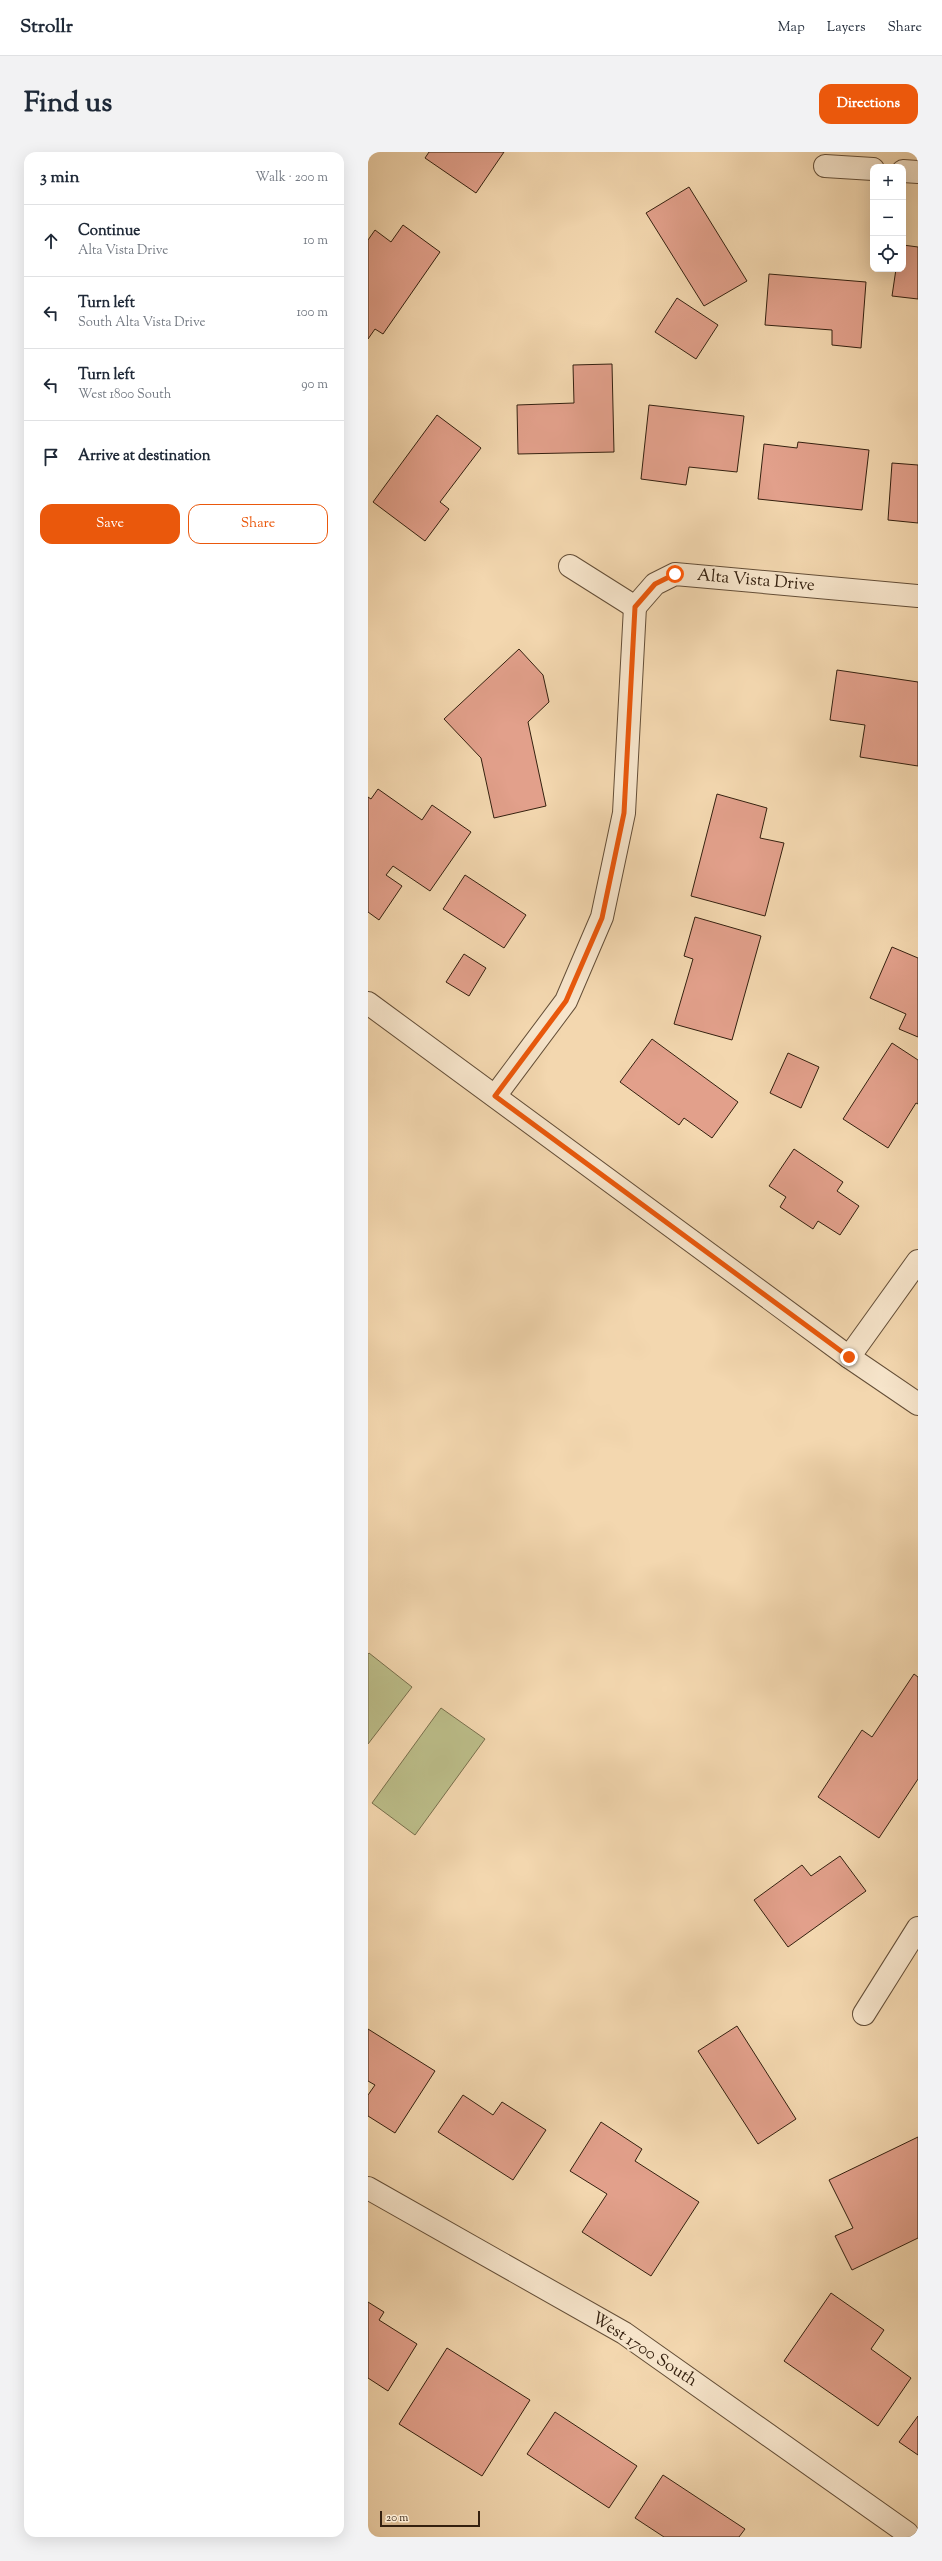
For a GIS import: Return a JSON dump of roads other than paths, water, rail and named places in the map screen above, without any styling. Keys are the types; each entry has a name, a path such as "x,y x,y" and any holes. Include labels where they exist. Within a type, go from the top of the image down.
{"street":[{"path":"825,166 870,169"},
{"path":"906,171 918,172"},
{"path":"495,1096 566,1001 602,918 624,813 635,607 570,566"},
{"name":"Alta Vista Drive","path":"635,607 655,584 675,574 918,596"},
{"path":"368,1003 849,1357 918,1404"},
{"path":"849,1357 918,1261"},
{"path":"864,2014 918,1928"},
{"name":"West 1700 South","path":"368,2188 624,2333 907,2535"}]}
